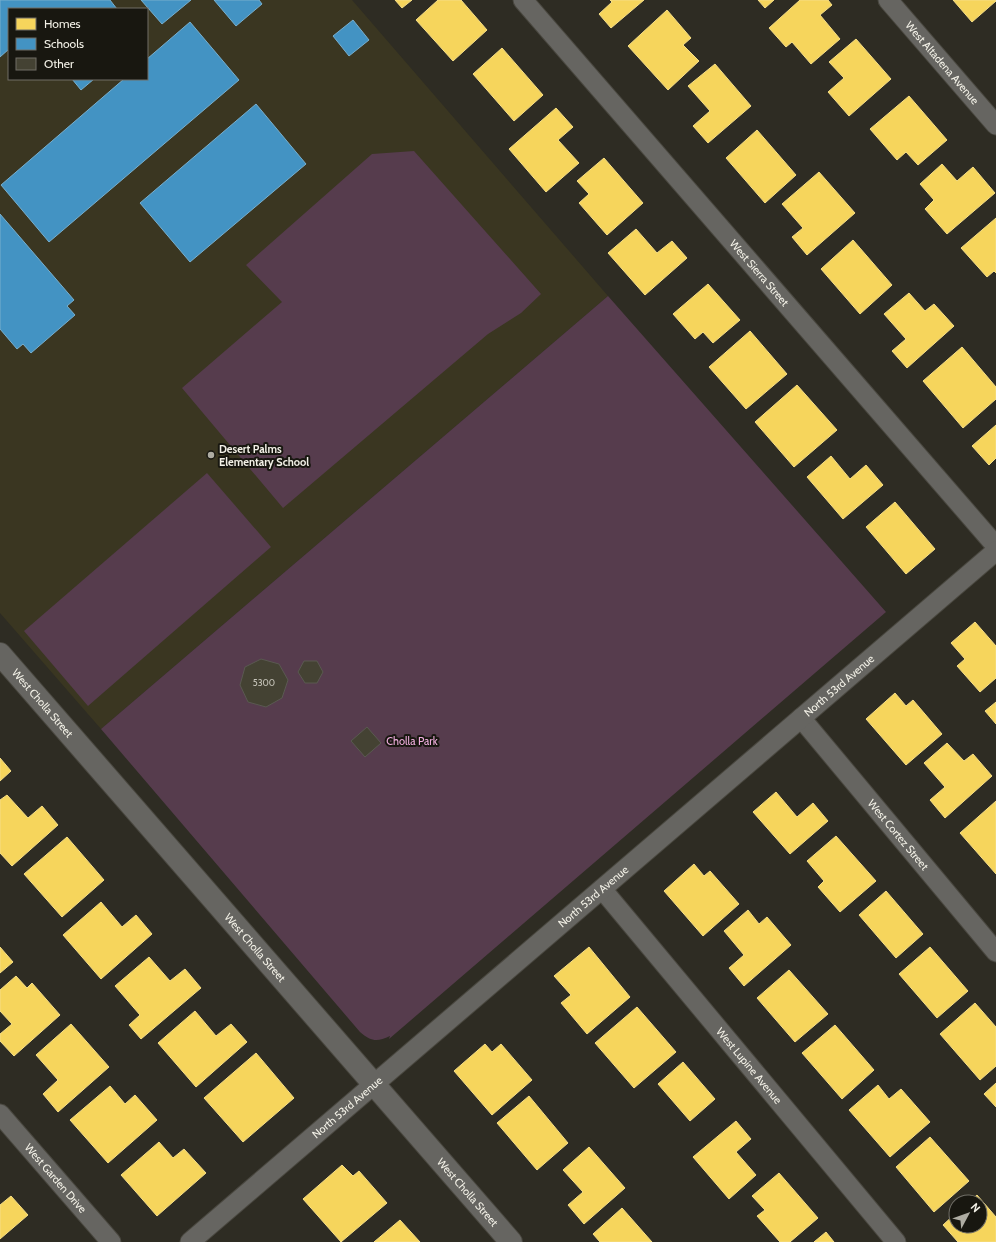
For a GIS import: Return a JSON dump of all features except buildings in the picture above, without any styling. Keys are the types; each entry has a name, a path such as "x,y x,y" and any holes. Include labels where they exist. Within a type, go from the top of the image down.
{"street":[{"name":"West Sierra Street","path":"523,0 996,546"},
{"name":"West Altadena Avenue","path":"888,0 996,125"},
{"name":"North 53rd Avenue","path":"190,1242 996,551"},
{"name":"West Cholla Street","path":"0,654 511,1242"},
{"name":"West Cortez Street","path":"801,718 996,952"},
{"name":"West Lupine Avenue","path":"602,889 896,1242"},
{"name":"West Garden Drive","path":"0,1114 111,1242"}],"shaded area":[{"name":"Desert Palms Elementary School","path":"0,0 352,0 608,296 101,729 0,613"}],"green space":[{"path":"414,151 541,294 521,313 488,334 283,508 182,388 282,302 246,265 372,154"},
{"name":"Cholla Park","path":"608,296 886,612 389,1039 390,1036 378,1040 371,1039 360,1032 101,729"},
{"path":"207,473 271,547 88,706 24,631"}],"place":[{"name":"Desert Palms Elementary School","path":"211,455"}]}
